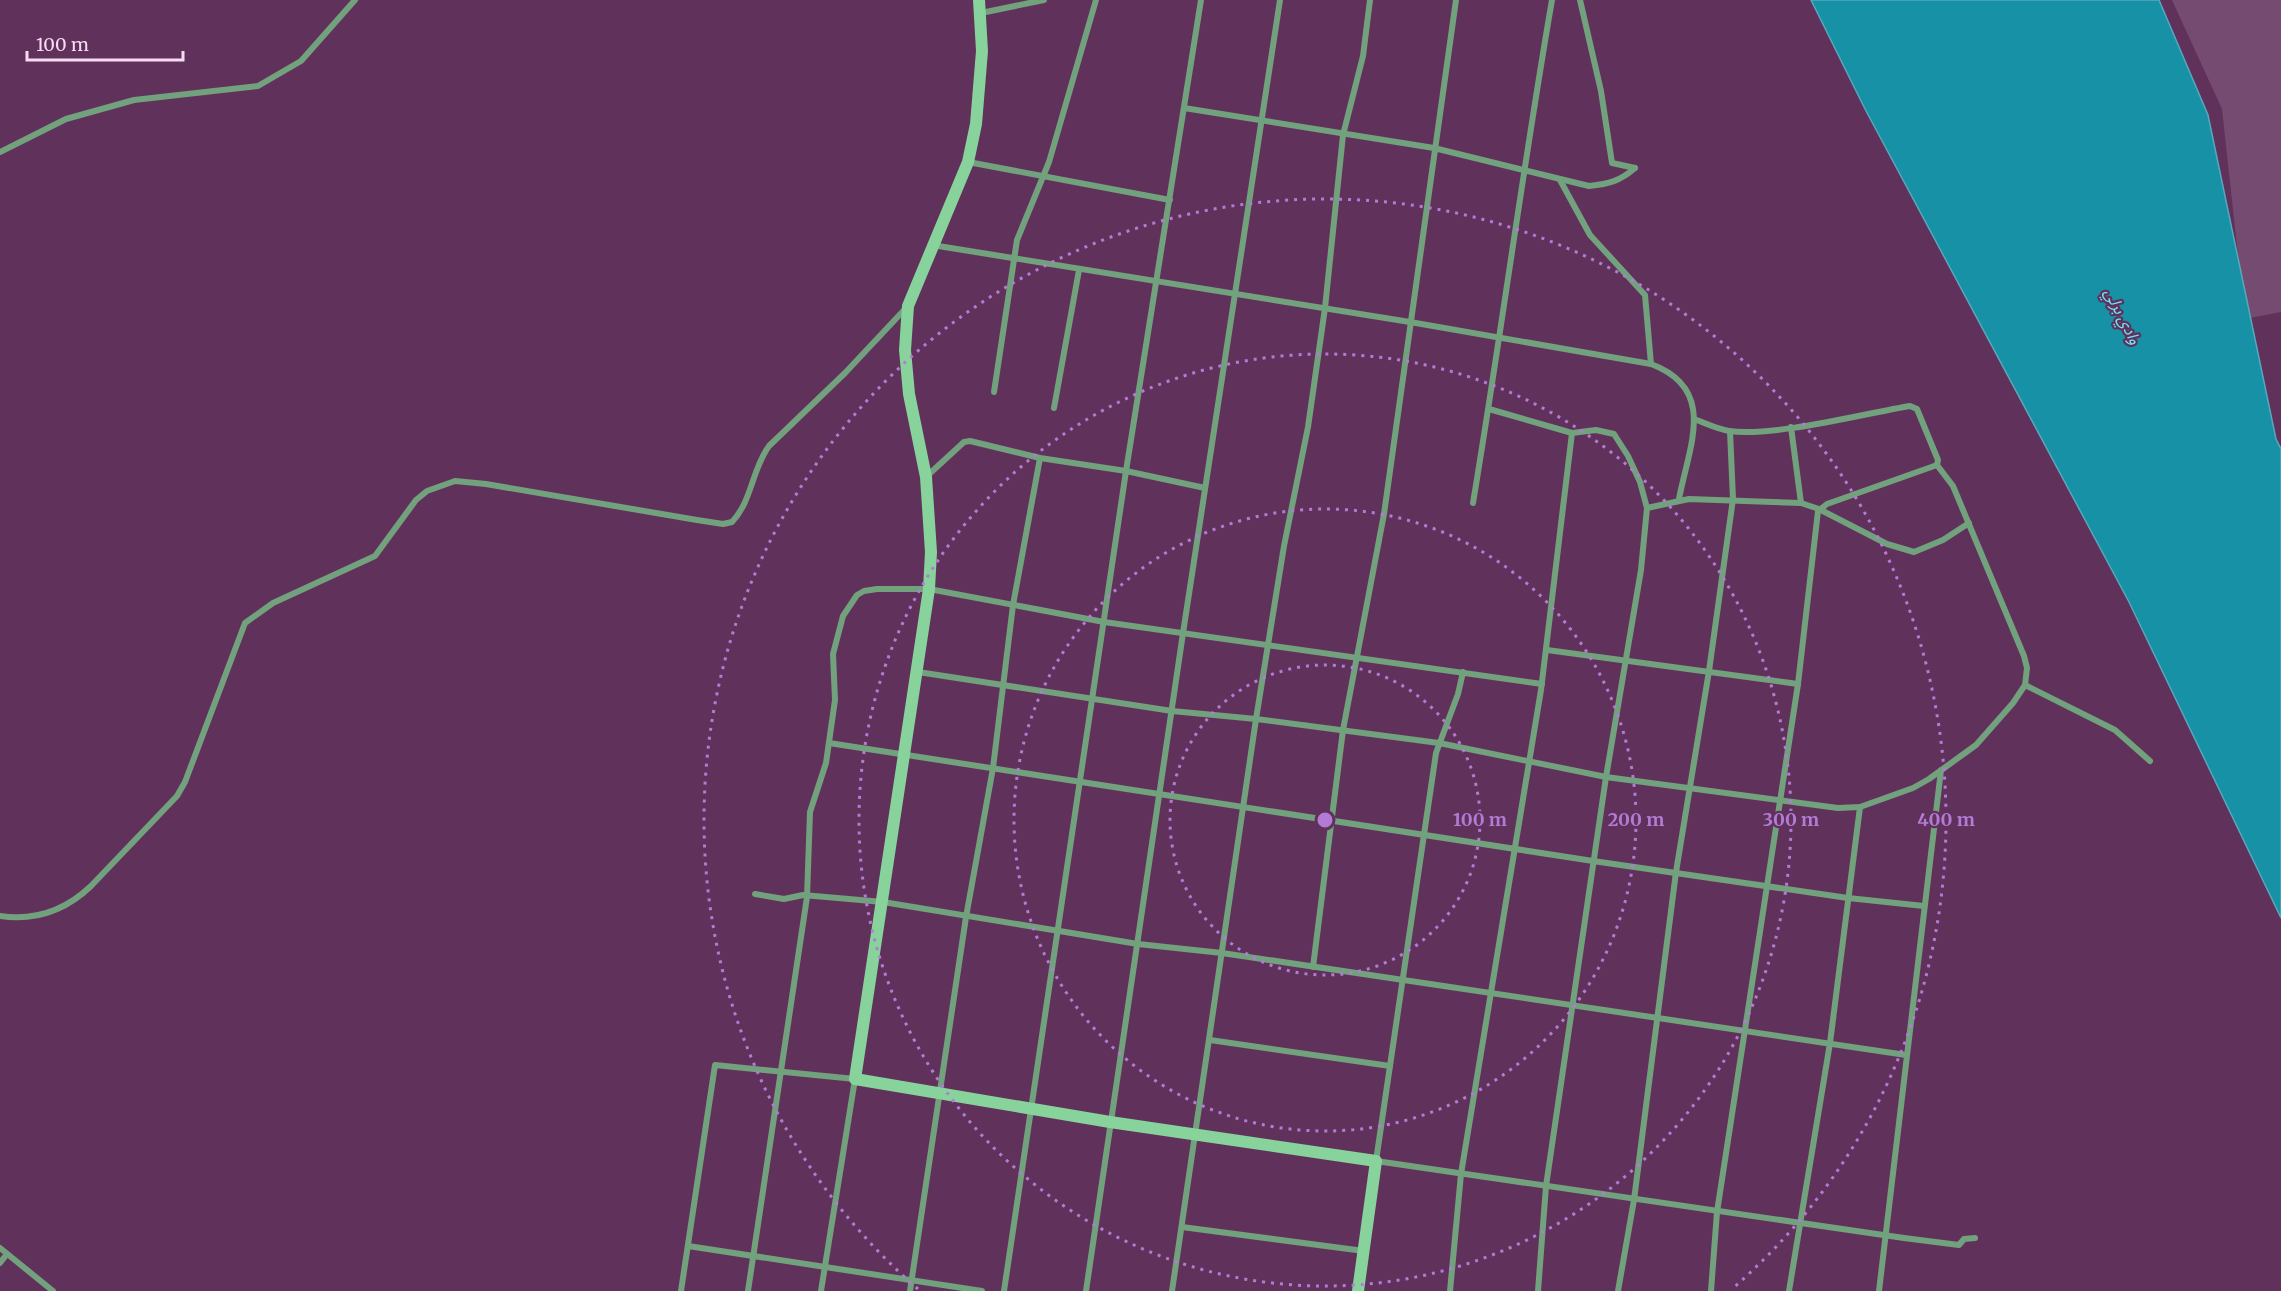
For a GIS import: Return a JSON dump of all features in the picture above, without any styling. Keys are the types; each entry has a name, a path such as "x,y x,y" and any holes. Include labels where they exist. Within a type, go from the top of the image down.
{"street":[{"path":"0,152 66,119 134,100 258,86 277,78 301,61 355,0"},
{"path":"821,1291 906,755 929,589 930,541 926,477 909,394 905,350 908,306 968,162 976,124 982,51 979,0"},
{"path":"981,13 1044,0"},
{"path":"993,392 1014,260 1024,217 1043,177 1064,114 1074,69 1096,0"},
{"path":"1004,1291 1126,471 1201,0"},
{"path":"1086,1291 1183,633 1280,0"},
{"path":"1172,1291 1245,807 1256,719 1284,546 1308,427 1343,135 1363,56 1370,0"},
{"path":"1313,967 1343,730 1384,514 1456,0"},
{"path":"1473,503 1514,248 1523,169 1552,0"},
{"path":"1184,108 1260,122 1434,148 1589,186 1609,184 1622,179 1635,168 1612,163 1601,91 1580,0"},
{"path":"968,162 1170,200"},
{"path":"1560,180 1590,235 1645,296 1651,364"},
{"path":"932,245 1410,322 1651,364 1677,378 1688,389 1694,403 1694,419 1679,500"},
{"path":"1054,408 1079,270"},
{"path":"0,916 19,919 61,909 78,899 177,796 185,782 245,623 273,603 375,556 416,500 427,490 455,481 486,484 697,520 723,524 732,522 745,502 763,454 769,446 908,306"},
{"path":"918,672 1172,711 1256,719 1439,743 1528,763 1606,777 1818,807 1860,807 1912,788 1976,745 2013,703 2025,684 2027,668 1953,486 1937,465 1938,460 1917,409 1913,406 1791,427 1730,431 1694,419"},
{"path":"1489,409 1572,433 1596,430 1614,434 1628,456 1640,482 1647,508 1641,570 1624,661 1593,861 1546,1186 1538,1291"},
{"path":"1791,427 1801,503"},
{"path":"1618,1291 1634,1200 1676,872 1709,671 1733,500 1730,431"},
{"path":"1450,1291 1461,1174 1547,650 1572,433"},
{"path":"926,477 964,442 975,442 1040,458 1126,471 1205,488"},
{"path":"910,1291 966,917 993,768 1013,605 1040,458"},
{"path":"1819,509 1937,465"},
{"path":"1647,508 1679,500 1801,503 1819,509 1887,544 1914,552 1943,540 1969,523"},
{"path":"1711,1291 1717,1212 1798,684 1819,509"},
{"path":"748,1291 783,1071 807,897 810,812 826,763 835,700 833,654 843,616 852,601 864,591 929,589 1104,622 1542,684"},
{"path":"1547,650 1798,684"},
{"path":"1358,1291 1439,743 1458,694 1463,672"},
{"path":"2025,684 2115,730 2150,760"},
{"path":"829,743 1593,861 1848,898 1924,906"},
{"path":"1879,1291 1941,770"},
{"path":"1789,1291 1830,1043 1860,807"},
{"path":"755,894 784,899 802,895 883,902 1138,944 1222,953 1573,1007 1745,1029 1906,1054"},
{"path":"1210,1040 1390,1066"},
{"path":"681,1291 715,1065 855,1079 1110,1122 1886,1236 1959,1245 1964,1239 1975,1238"},
{"path":"1182,1227 1364,1251"},
{"path":"688,1246 982,1291"},
{"path":"0,1248 53,1291"},
{"path":"0,1263 7,1254"}],"shaded area":[{"path":"2172,0 2281,0 2281,312 2245,319 2222,109"}],"water":[{"name":"وادي برلي","path":"1811,0 2159,0 2208,115 2276,439 2281,449 2281,918 2129,602 1865,109"}]}
